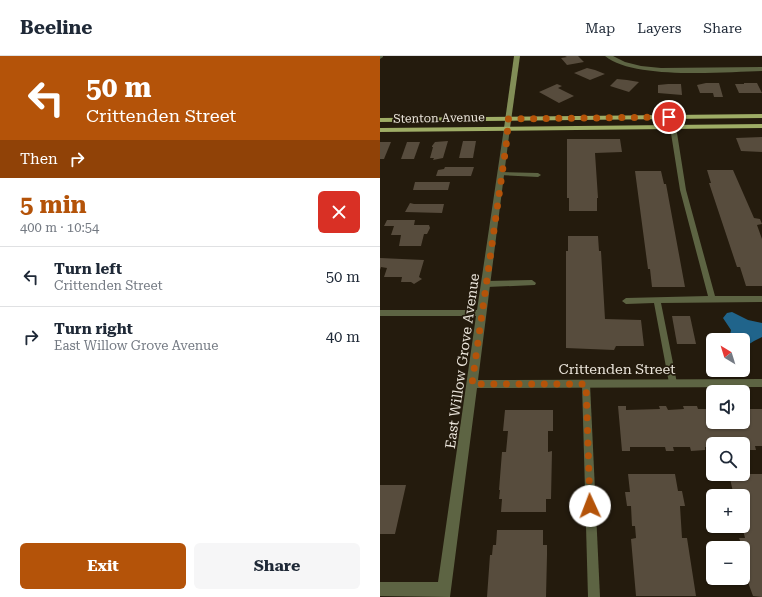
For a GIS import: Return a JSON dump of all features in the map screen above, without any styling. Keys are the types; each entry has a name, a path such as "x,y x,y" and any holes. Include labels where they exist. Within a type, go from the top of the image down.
{"main road":[{"name":"Stenton Avenue","path":"380,130 508,124 762,116"},
{"name":"Stenton Avenue","path":"380,120 673,127 762,126"}],"street":[{"path":"508,124 517,56"},
{"path":"608,56 632,66 653,69 762,69"},
{"name":"East Willow Grove Avenue","path":"444,593 508,124"},
{"path":"380,313 482,313"},
{"name":"Crittenden Street","path":"472,384 762,383"},
{"path":"380,589 444,593"}],"lane":[{"path":"673,127 676,135 676,152 680,176 712,299"},
{"path":"502,174 538,174"},
{"path":"487,284 532,283"},
{"path":"626,301 762,299"},
{"path":"658,301 673,383"},
{"path":"586,384 594,597"}],"water":[{"path":"732,312 748,320 762,323 762,337 750,344 750,333 730,333 731,330 723,318 727,313"}],"building":[{"path":"565,56 578,56 584,62 567,65 561,58 567,57"},
{"path":"587,68 605,74 590,80 574,73"},
{"path":"617,79 639,82 629,92 610,86"},
{"path":"719,83 723,97 714,97 713,93 700,93 697,85"},
{"path":"757,83 762,93 739,93 735,84"},
{"path":"557,84 562,86 558,88 574,96 559,103 539,92"},
{"path":"681,84 682,95 658,93 658,85"},
{"path":"762,137 762,152 741,151 736,138"},
{"path":"567,139 620,139 622,152 595,153 598,198 597,211 569,211 569,198 567,198"},
{"path":"448,141 443,158 433,160 434,158 430,158 432,146 435,142"},
{"path":"463,141 476,141 473,158 459,158"},
{"path":"380,142 391,142 384,159 380,159"},
{"path":"407,142 420,142 414,159 401,159"},
{"path":"445,167 474,167 471,176 436,176 438,170 444,169"},
{"path":"707,170 733,170 754,218 760,219 762,224 757,225 762,239 762,286 746,286 740,267 737,267 709,183 711,183"},
{"path":"635,171 661,171 664,184 666,184 685,287 652,287 650,269 648,269"},
{"path":"415,182 450,182 448,190 413,190"},
{"path":"410,203 444,204 442,213 405,212"},
{"path":"387,220 415,220 414,225 429,225 430,228 427,234 424,234 421,246 399,246 401,235 391,235 394,226 384,226"},
{"path":"568,236 598,236 599,251 601,251 605,319 641,320 644,346 616,346 614,350 566,348 566,251 568,251"},
{"path":"380,258 424,260 419,277 422,279 414,284 411,282 401,282 402,277 384,277 387,268 381,267 380,270"},
{"path":"672,316 690,316 696,344 677,344"},
{"path":"618,406 626,406 626,410 660,409 659,406 666,406 668,410 684,409 683,406 697,406 698,409 706,409 706,429 750,429 750,409 762,409 762,446 755,446 756,450 750,450 750,437 706,437 705,450 691,451 690,447 673,447 674,451 666,451 665,447 630,447 630,451 622,451"},
{"path":"505,410 553,410 553,431 548,431 548,452 552,451 551,499 546,499 546,512 501,512 502,499 499,499 499,490 502,452 506,452 508,431 503,431"},
{"path":"628,474 675,474 678,491 682,491 685,506 680,506 682,538 687,538 696,596 636,596 631,539 636,538 635,526 632,526 631,506 627,506 625,492 630,492"},
{"path":"750,474 762,474 762,597 753,596 749,585 750,541 740,541 739,538 745,538 744,533 750,533 750,489 732,489 731,481 750,481"},
{"path":"380,485 406,485 395,534 380,534"},
{"path":"497,530 543,530 543,545 547,545 546,597 487,597 490,555 492,555 493,545 496,545"}],"route":[{"path":"590,506 586,384 472,384 507,139 508,119 669,117"}]}
